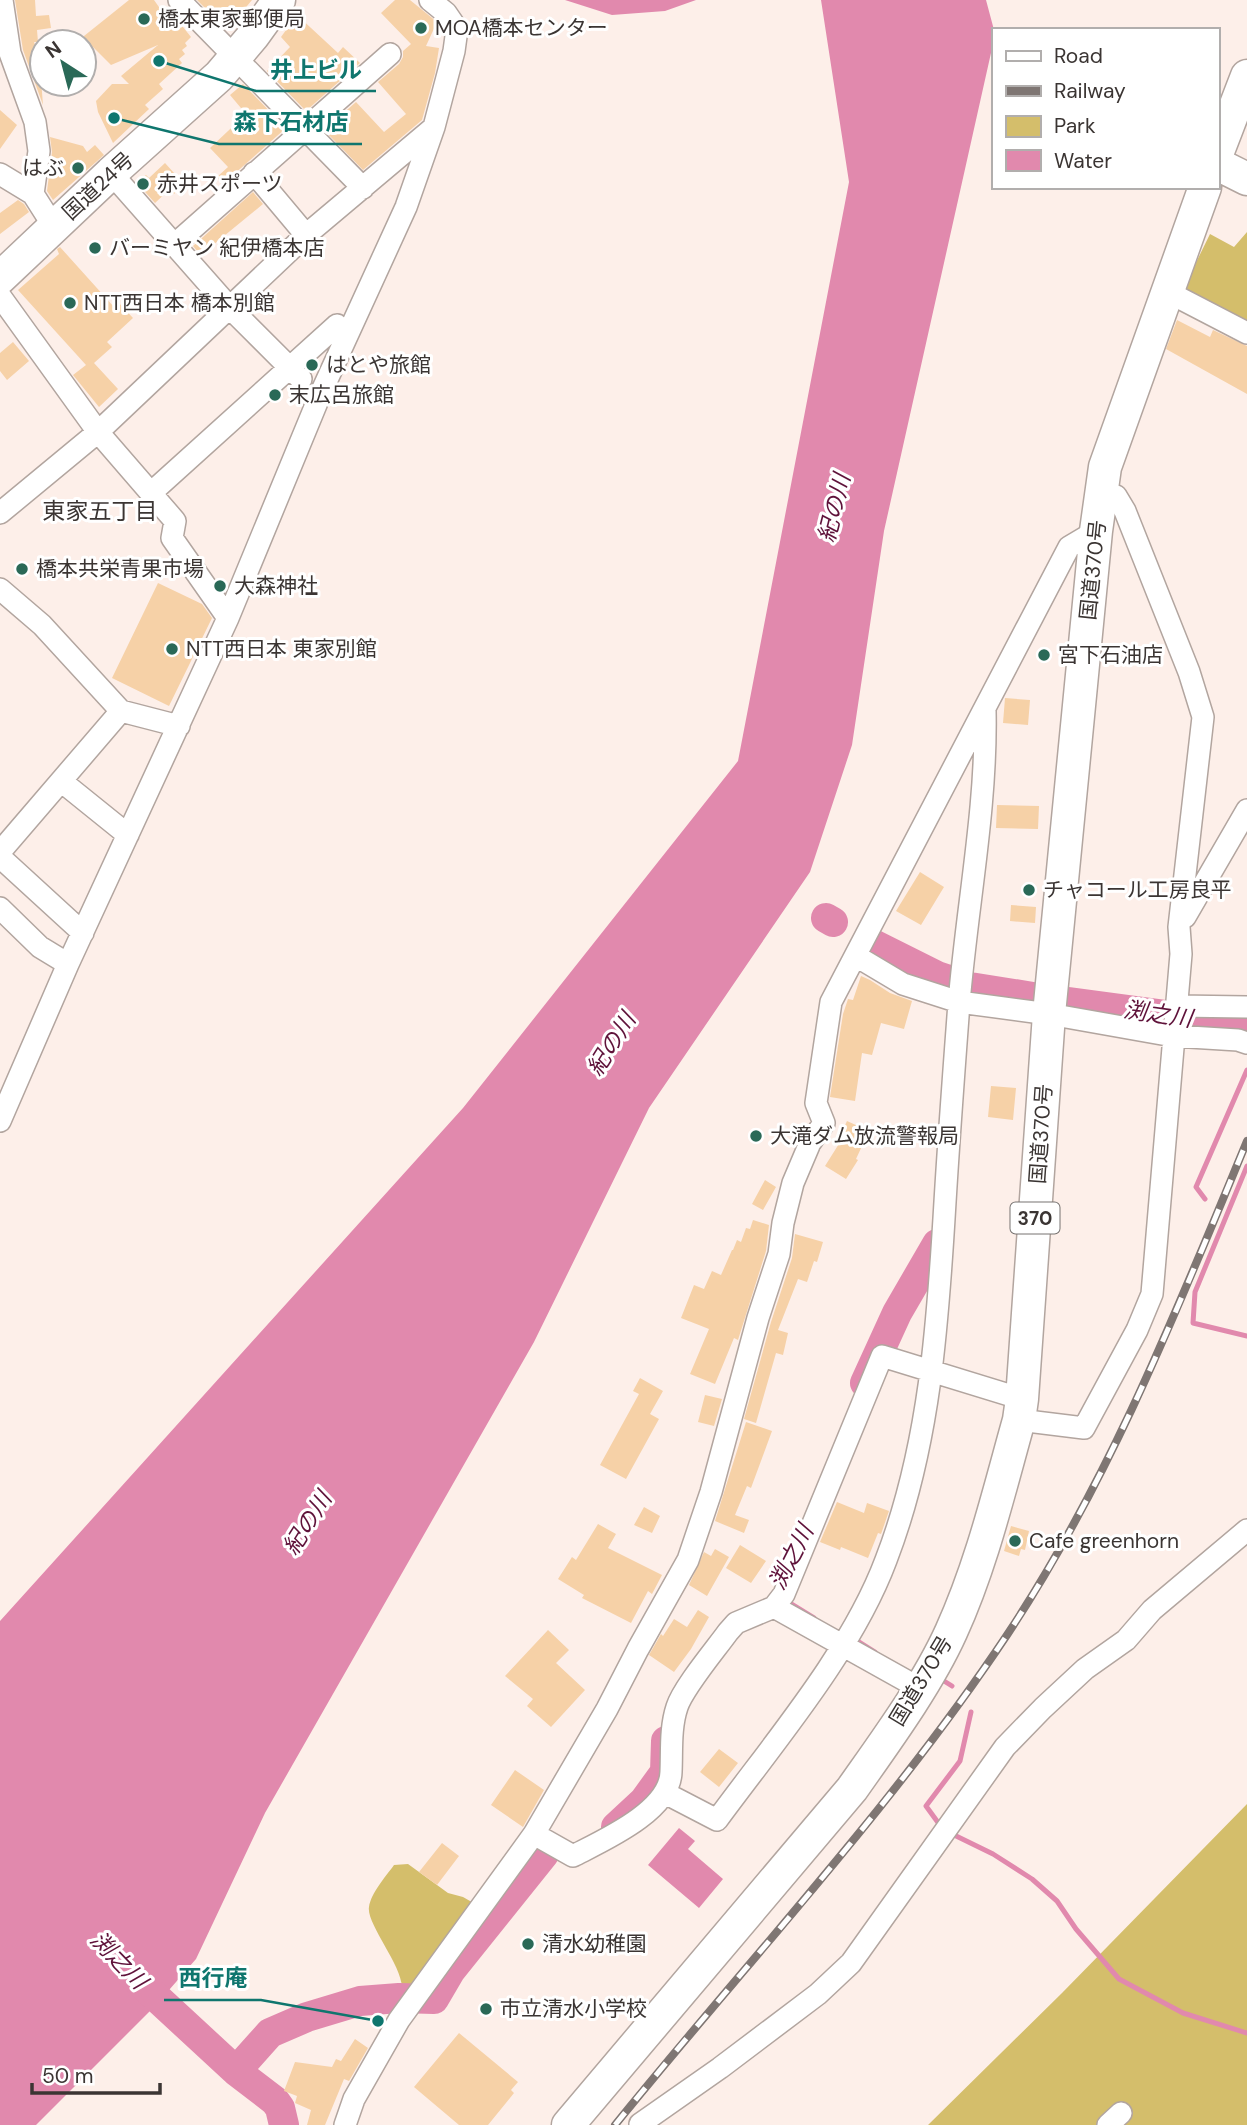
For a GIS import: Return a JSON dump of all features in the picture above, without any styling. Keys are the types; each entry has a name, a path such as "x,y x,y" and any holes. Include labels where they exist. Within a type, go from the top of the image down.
{"highway":[{"name":"国道24号","path":"0,278 219,76 279,0"},
{"path":"1219,149 1247,76"},
{"path":"1219,165 1247,179"},
{"name":"国道370号","path":"568,2125 852,1789 919,1688 950,1635 974,1577 1021,1409 1049,1014 1096,531 1105,467 1204,189"}],"street":[{"path":"2,0 10,53 35,122 39,151 33,194"},
{"path":"179,0 363,188"},
{"path":"0,1121 68,964 228,618 320,395 406,207 434,127 454,51 457,29 446,13 430,0"},
{"path":"174,245 304,127 390,54"},
{"path":"0,513 98,432 231,309 306,235 434,127"},
{"path":"111,173 231,309 295,374"},
{"path":"254,173 306,235"},
{"path":"0,174 33,194 54,227"},
{"path":"1166,291 1247,333"},
{"path":"0,296 98,432 175,521 172,538 228,618"},
{"path":"152,492 295,374 337,325"},
{"path":"534,1834 573,1856 644,1814 666,1793 671,1774 672,1737 677,1706 736,1623 774,1608 784,1594 882,1356 931,1372 1021,1409 1084,1429 1137,1330 1152,1294 1181,954 1179,927 1203,717 1189,672 1125,511 1116,496 1101,495"},
{"path":"345,2125 354,2099 399,2020 534,1834 607,1709 688,1559 779,1254 793,1183 810,1143 824,1123 816,1103 831,1002 1069,547 1096,531"},
{"path":"0,589 42,625 121,711 179,726"},
{"path":"666,1793 717,1820 843,1645 886,1561 914,1468 931,1372 960,989 986,755 985,709"},
{"path":"83,933 0,854 121,711"},
{"path":"61,781 128,835"},
{"path":"1179,927 1247,810"},
{"path":"0,908 40,947 68,964"},
{"path":"856,956 903,984 960,989 1049,1014 1175,1019 1247,1007"},
{"path":"1175,1019 1247,1043"},
{"path":"640,2123 720,2068 818,1994 851,1963 1005,1747 1085,1669 1126,1640 1152,1610 1247,1530"},
{"path":"774,1608 919,1688"}],"green space":[{"path":"1247,232 1247,323 1184,287 1210,234 1234,247"},
{"path":"1247,1804 1247,2125 928,2125 1062,1993"},
{"path":"408,1864 448,1893 477,1905 415,1990 402,1987 396,1967 373,1923 369,1907 376,1890 394,1865"}],"water":[{"path":"565,0 696,0 665,11 612,15"},
{"name":"紀の川","path":"821,0 986,0 993,28 992,48 884,531 852,745 810,872 649,1108 534,1342 265,1813 196,1959 156,2005 36,2125 0,2125 0,1621 463,1108 738,761 849,182"},
{"path":"679,1828 695,1841 688,1849 723,1879 699,1908 648,1865"}],"building":[{"path":"15,0 35,0 36,16 49,15 51,28 28,28 28,64 23,50"},
{"path":"129,0 154,0 173,27 179,22 191,37 182,50 185,54 179,59 182,63 159,84 163,89 145,105 149,109 113,143 98,112 96,101 112,84 129,84 121,76 158,45 111,65 98,52 98,28 94,28"},
{"path":"197,0 252,0 227,30"},
{"path":"395,0 410,0 437,22 426,46 439,48 435,73 422,120 363,170 324,130 356,102 384,132 406,114 378,82 399,64 403,51 411,44 381,13"},
{"path":"297,15 338,53 343,47 360,63 306,111 267,71 290,47 281,37"},
{"path":"243,84 286,128 223,184 217,177 228,167 210,148 246,114 230,95"},
{"path":"0,110 17,125 0,149"},
{"path":"50,137 83,146 87,152 95,145 104,155 53,200 47,191 52,152"},
{"path":"165,163 184,184 174,194 170,189 155,203 137,183 146,175 149,178"},
{"path":"253,192 263,204 202,257 193,246"},
{"path":"18,200 29,212 0,234 0,213"},
{"path":"60,247 114,307 119,303 133,318 107,342 112,347 94,363 118,389 99,407 73,375 86,365 18,290 59,254 57,249"},
{"path":"1177,320 1210,337 1213,330 1247,346 1247,394 1166,349"},
{"path":"13,342 29,361 7,380 0,371 0,353"},
{"path":"158,583 202,604 212,618 169,706 112,678"},
{"path":"1005,698 1030,700 1028,725 1003,723"},
{"path":"997,805 1039,806 1038,829 996,828"},
{"path":"920,872 944,887 921,925 896,911"},
{"path":"1011,905 1036,907 1035,923 1010,921"},
{"path":"861,976 890,993 912,1001 904,1029 881,1023 872,1055 862,1053 855,1101 830,1097 843,1014 848,999 853,1000"},
{"path":"991,1086 1016,1088 1013,1120 988,1117"},
{"path":"847,1121 869,1131 856,1159 858,1160 846,1179 825,1166 842,1139 839,1138"},
{"path":"765,1180 776,1187 763,1210 752,1204"},
{"path":"753,1220 769,1225 766,1251 738,1340 734,1338 715,1384 690,1374 709,1329 681,1318 694,1285 704,1289 712,1271 721,1275 737,1240 741,1242 746,1228 750,1229"},
{"path":"795,1234 823,1242 807,1282 798,1279 778,1330 788,1333 783,1355 776,1353 756,1423 744,1419 792,1258"},
{"path":"640,1378 663,1391 650,1414 659,1419 626,1479 600,1465 639,1394 633,1391"},
{"path":"705,1395 722,1399 714,1426 698,1422"},
{"path":"746,1422 772,1431 751,1488 747,1486 735,1515 749,1520 744,1533 715,1521"},
{"path":"837,1502 864,1513 867,1503 889,1511 868,1558 820,1542"},
{"path":"644,1507 660,1516 652,1533 634,1525"},
{"path":"598,1524 616,1534 608,1548 662,1575 652,1594 648,1591 631,1623 582,1598 584,1595 558,1579 572,1557 576,1560"},
{"path":"1011,1526 1029,1531 1025,1550 1021,1549 1019,1556 1004,1551"},
{"path":"740,1545 766,1561 751,1583 726,1568"},
{"path":"715,1549 729,1557 707,1596 689,1585 704,1552 711,1556"},
{"path":"698,1610 709,1617 674,1672 649,1655 661,1634 663,1636 674,1619 687,1627"},
{"path":"548,1630 569,1650 556,1663 585,1690 551,1727 527,1706 533,1699 505,1676"},
{"path":"719,1749 738,1763 719,1787 700,1772"},
{"path":"515,1770 544,1790 523,1827 491,1805"},
{"path":"442,1843 459,1856 437,1885 419,1872"},
{"path":"459,2033 518,2082 511,2090 514,2093 488,2125 459,2125 414,2087"},
{"path":"355,2039 368,2048 349,2081 344,2079 325,2125 307,2125 311,2110 295,2103 297,2096 284,2091 295,2062 332,2067 336,2059 341,2061"}],"waterway":[{"path":"826,918 833,922"},
{"path":"873,944 937,976 970,987 1033,997"},
{"name":"渕之川","path":"1069,1002 1211,1021 1247,1019"},
{"path":"1205,1199 1196,1187 1247,1070"},
{"path":"1247,1166 1195,1292 1193,1323 1247,1336"},
{"name":"渕之川","path":"865,1383 897,1313 937,1244"},
{"path":"788,1602 814,1618"},
{"path":"856,1640 875,1652"},
{"path":"944,1681 952,1686"},
{"path":"942,1828 926,1806 960,1761 971,1712"},
{"name":"渕之川","path":"616,1827 644,1801 665,1772 666,1741"},
{"path":"950,1833 993,1854 1032,1879 1057,1901 1076,1929 1119,1979 1183,2013 1247,2033"},
{"name":"渕之川","path":"236,2071 270,2033 307,2017 360,2001 434,1999 451,1970 544,1854"},
{"name":"渕之川","path":"130,1973 236,2071 275,2101 280,2108 284,2125"}],"railway":[{"path":"615,2125 867,1824 1007,1635 1078,1517 1109,1456 1167,1331 1247,1141"}],"place":[{"name":"橋本東家郵便局","path":"144,19"},
{"name":"MOA橋本センター","path":"421,28"},
{"name":"井上ビル","path":"159,61"},
{"name":"森下石材店","path":"114,118"},
{"name":"はぶ","path":"78,168"},
{"name":"赤井スポーツ","path":"143,184"},
{"name":"バーミヤン 紀伊橋本店","path":"95,248"},
{"name":"NTT西日本 橋本別館","path":"70,303"},
{"name":"はとや旅館","path":"312,365"},
{"name":"末広呂旅館","path":"275,395"},
{"name":"橋本共栄青果市場","path":"22,569"},
{"name":"大森神社","path":"220,586"},
{"name":"NTT西日本 東家別館","path":"172,649"},
{"name":"宮下石油店","path":"1044,655"},
{"name":"チャコール工房良平","path":"1029,890"},
{"name":"大滝ダム放流警報局","path":"756,1136"},
{"name":"Cafe greenhorn","path":"1015,1541"},
{"name":"清水幼稚園","path":"528,1944"},
{"name":"市立清水小学校","path":"486,2009"},
{"name":"西行庵","path":"378,2021"}],"district":[{"name":"東家五丁目","path":"100,511"}]}
